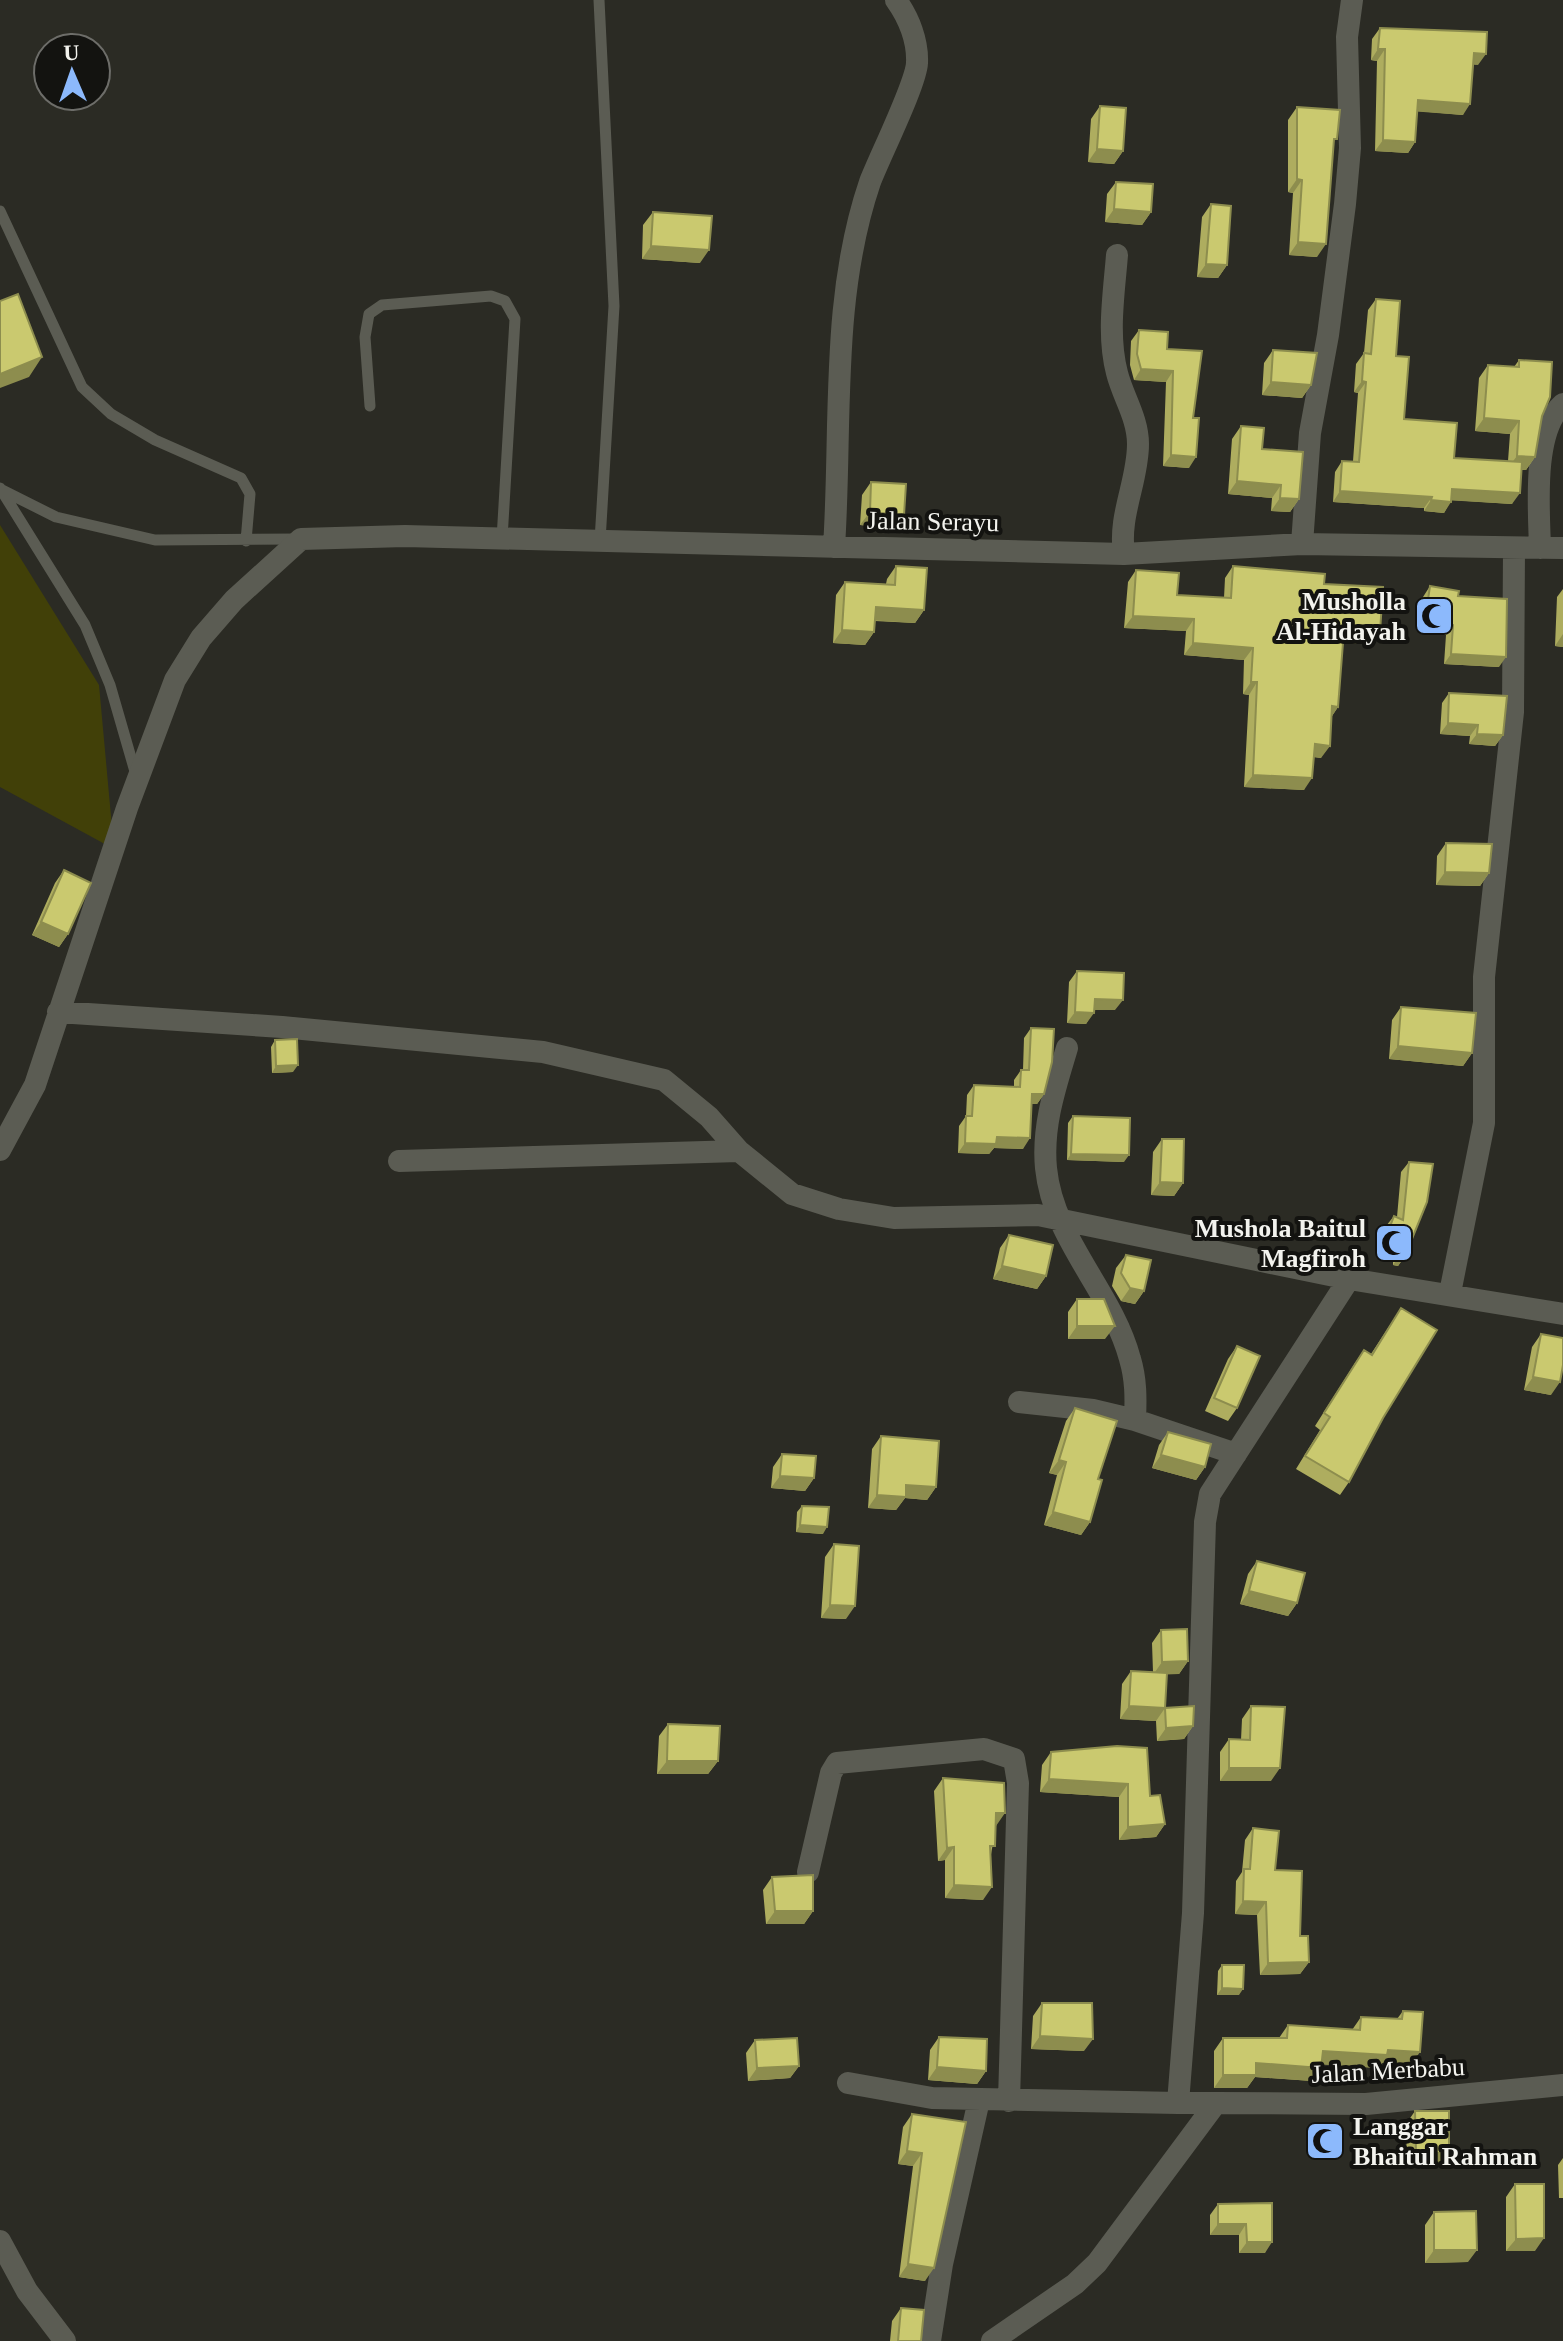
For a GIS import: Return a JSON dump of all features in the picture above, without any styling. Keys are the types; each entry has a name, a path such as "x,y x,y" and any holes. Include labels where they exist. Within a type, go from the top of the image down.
{"street":[{"path":"834,547 842,327 856,241 869,186 917,66 907,15 896,0"},
{"path":"1302,544 1310,433 1328,335 1345,204 1350,148 1347,37 1352,0"},
{"path":"1117,255 1112,349 1117,374 1137,429 1138,448 1125,509 1124,554"},
{"path":"1540,548 1542,454 1550,419 1563,404"},
{"name":"Jalan Serayu","path":"301,539 502,539 1124,554 1302,544 1563,548"},
{"path":"0,1150 35,1085 138,782 185,660 234,600 301,539"},
{"path":"1450,1293 1484,1123 1484,977 1513,712 1514,549"},
{"path":"58,1012 498,1047 591,1061 664,1080 709,1117 739,1151 792,1194 839,1209 894,1218 1038,1215 1059,1218 1349,1279 1450,1293 1563,1314"},
{"path":"1067,1048 1050,1105 1045,1140 1047,1171 1059,1218 1130,1356 1136,1388 1135,1420"},
{"path":"399,1161 739,1151"},
{"path":"1178,2103 1193,1913 1205,1522 1210,1494 1349,1279"},
{"path":"1019,1402 1093,1410 1135,1420 1236,1454"},
{"path":"808,1872 831,1773 837,1763 984,1749 1014,1759 1018,1783 1009,2101"},
{"name":"Jalan Merbabu","path":"848,2083 895,2094 979,2100 1366,2104 1563,2085"},
{"path":"930,2341 942,2264 979,2100"},
{"path":"994,2340 1075,2284 1097,2263 1216,2103"},
{"path":"0,2241 27,2291 65,2341"}],"lane":[{"path":"599,0 614,306 600,541"},
{"path":"0,211 82,387 111,414 155,440 241,478 250,494 246,541"},
{"path":"370,406 365,337 369,314 382,305 413,302 491,296 505,301 515,319 502,539"},
{"path":"1,489 56,517 109,532 155,540 301,539"},
{"path":"1,489 85,625 110,685 138,782"}],"shaded area":[{"path":"0,525 99,685 114,849 0,787"}],"building":[{"path":"1380,28 1487,32 1486,54 1474,53 1470,104 1418,100 1415,142 1383,140 1385,49 1378,49"},
{"path":"1100,106 1126,108 1123,151 1097,149"},
{"path":"1297,107 1340,110 1337,139 1334,139 1326,244 1298,242 1302,180 1297,179"},
{"path":"1116,182 1153,184 1151,212 1114,209"},
{"path":"1211,204 1231,206 1227,265 1206,264"},
{"path":"653,212 712,216 709,250 651,246"},
{"path":"18,294 42,357 0,374 0,301"},
{"path":"1376,299 1400,301 1396,356 1409,357 1404,419 1457,423 1454,458 1522,462 1520,493 1452,489 1451,502 1431,500 1432,497 1340,491 1342,461 1359,462 1366,382 1362,381 1364,353 1371,354"},
{"path":"1139,330 1168,332 1167,349 1202,351 1193,418 1199,418 1196,457 1171,455 1173,371 1141,369 1137,354"},
{"path":"1273,350 1317,353 1311,385 1271,382"},
{"path":"1519,360 1552,362 1550,397 1542,416 1535,457 1517,456 1519,421 1484,418 1488,365 1519,367"},
{"path":"1241,426 1264,428 1262,449 1303,452 1299,499 1280,498 1281,485 1237,481"},
{"path":"871,482 906,484 904,515 870,512"},
{"path":"896,566 927,568 924,610 876,607 874,632 842,630 845,582 895,585"},
{"path":"1233,566 1325,574 1324,584 1383,587 1380,632 1344,630 1338,707 1332,706 1330,746 1315,744 1312,778 1253,775 1257,682 1251,682 1253,648 1193,643 1194,619 1133,616 1136,570 1179,573 1177,595 1231,598"},
{"path":"1430,586 1459,591 1458,596 1507,599 1506,657 1451,654 1453,625 1425,620"},
{"path":"1449,693 1507,696 1503,735 1477,734 1478,725 1448,723"},
{"path":"1446,843 1492,844 1489,873 1445,872"},
{"path":"64,870 91,883 68,934 41,922"},
{"path":"1077,971 1124,973 1123,1000 1095,999 1094,1013 1075,1012"},
{"path":"1401,1007 1476,1013 1472,1053 1398,1046"},
{"path":"1031,1028 1054,1029 1052,1062 1044,1094 1032,1094 1030,1138 997,1137 996,1144 965,1143 966,1116 972,1116 974,1085 1020,1087 1021,1070 1029,1070"},
{"path":"297,1039 298,1065 276,1066 275,1040"},
{"path":"1073,1116 1130,1118 1129,1155 1071,1154"},
{"path":"1162,1139 1184,1139 1183,1183 1160,1182"},
{"path":"1409,1162 1433,1164 1427,1202 1405,1256 1400,1255 1401,1246 1385,1240 1394,1216 1403,1220"},
{"path":"1009,1235 1053,1245 1046,1276 1002,1266"},
{"path":"1126,1255 1151,1260 1144,1291 1130,1288 1121,1273"},
{"path":"1077,1299 1104,1299 1115,1326 1077,1326"},
{"path":"1401,1308 1437,1330 1383,1418 1349,1482 1305,1456 1330,1417 1324,1413 1364,1350 1372,1355"},
{"path":"1541,1334 1563,1338 1560,1382 1533,1377"},
{"path":"1237,1346 1260,1356 1237,1408 1214,1398"},
{"path":"1075,1408 1117,1421 1098,1479 1102,1480 1090,1522 1053,1512 1066,1462 1059,1460"},
{"path":"1168,1432 1211,1444 1205,1467 1161,1455"},
{"path":"881,1436 939,1441 936,1487 906,1485 906,1497 877,1495"},
{"path":"782,1454 816,1456 814,1478 780,1476"},
{"path":"802,1506 829,1507 827,1527 800,1525"},
{"path":"834,1544 859,1546 855,1606 830,1605"},
{"path":"1257,1561 1305,1573 1297,1603 1249,1591"},
{"path":"1187,1629 1188,1661 1162,1662 1161,1630"},
{"path":"1131,1671 1167,1673 1165,1708 1129,1706"},
{"path":"1194,1706 1193,1726 1166,1728 1165,1708"},
{"path":"1251,1706 1285,1707 1280,1768 1229,1768 1229,1739 1250,1740"},
{"path":"668,1724 720,1726 718,1761 667,1761"},
{"path":"1117,1746 1147,1748 1150,1796 1160,1795 1165,1824 1128,1827 1128,1784 1049,1779 1051,1752"},
{"path":"943,1778 1004,1783 1005,1813 996,1813 995,1846 990,1846 992,1887 954,1885 954,1847 947,1848"},
{"path":"1253,1828 1279,1831 1275,1870 1302,1871 1300,1936 1308,1936 1309,1962 1268,1963 1266,1902 1243,1901 1244,1869 1250,1869"},
{"path":"813,1875 813,1911 775,1911 772,1877"},
{"path":"1222,1965 1244,1965 1243,1989 1222,1988"},
{"path":"1042,2003 1092,2003 1093,2039 1040,2036"},
{"path":"1403,2011 1423,2012 1420,2052 1388,2050 1387,2055 1323,2051 1321,2068 1256,2063 1256,2075 1223,2075 1223,2038 1287,2038 1288,2025 1360,2030 1361,2017 1402,2019"},
{"path":"939,2037 987,2039 986,2071 937,2067"},
{"path":"797,2038 799,2066 757,2068 755,2040"},
{"path":"1415,2111 1449,2111 1449,2153 1416,2153"},
{"path":"912,2114 966,2122 934,2268 908,2264 922,2153 907,2151"},
{"path":"1515,2184 1544,2184 1544,2238 1516,2239"},
{"path":"1272,2203 1272,2242 1247,2242 1246,2224 1218,2224 1218,2204"},
{"path":"1476,2211 1477,2250 1434,2250 1434,2212"},
{"path":"901,2308 924,2310 921,2341 898,2341"}],"place":[{"name":"Musholla Al-Hidayah","path":"1434,616"},
{"name":"Mushola Baitul Magfiroh","path":"1394,1243"},
{"name":"Langgar Bhaitul Rahman","path":"1325,2141"}]}
